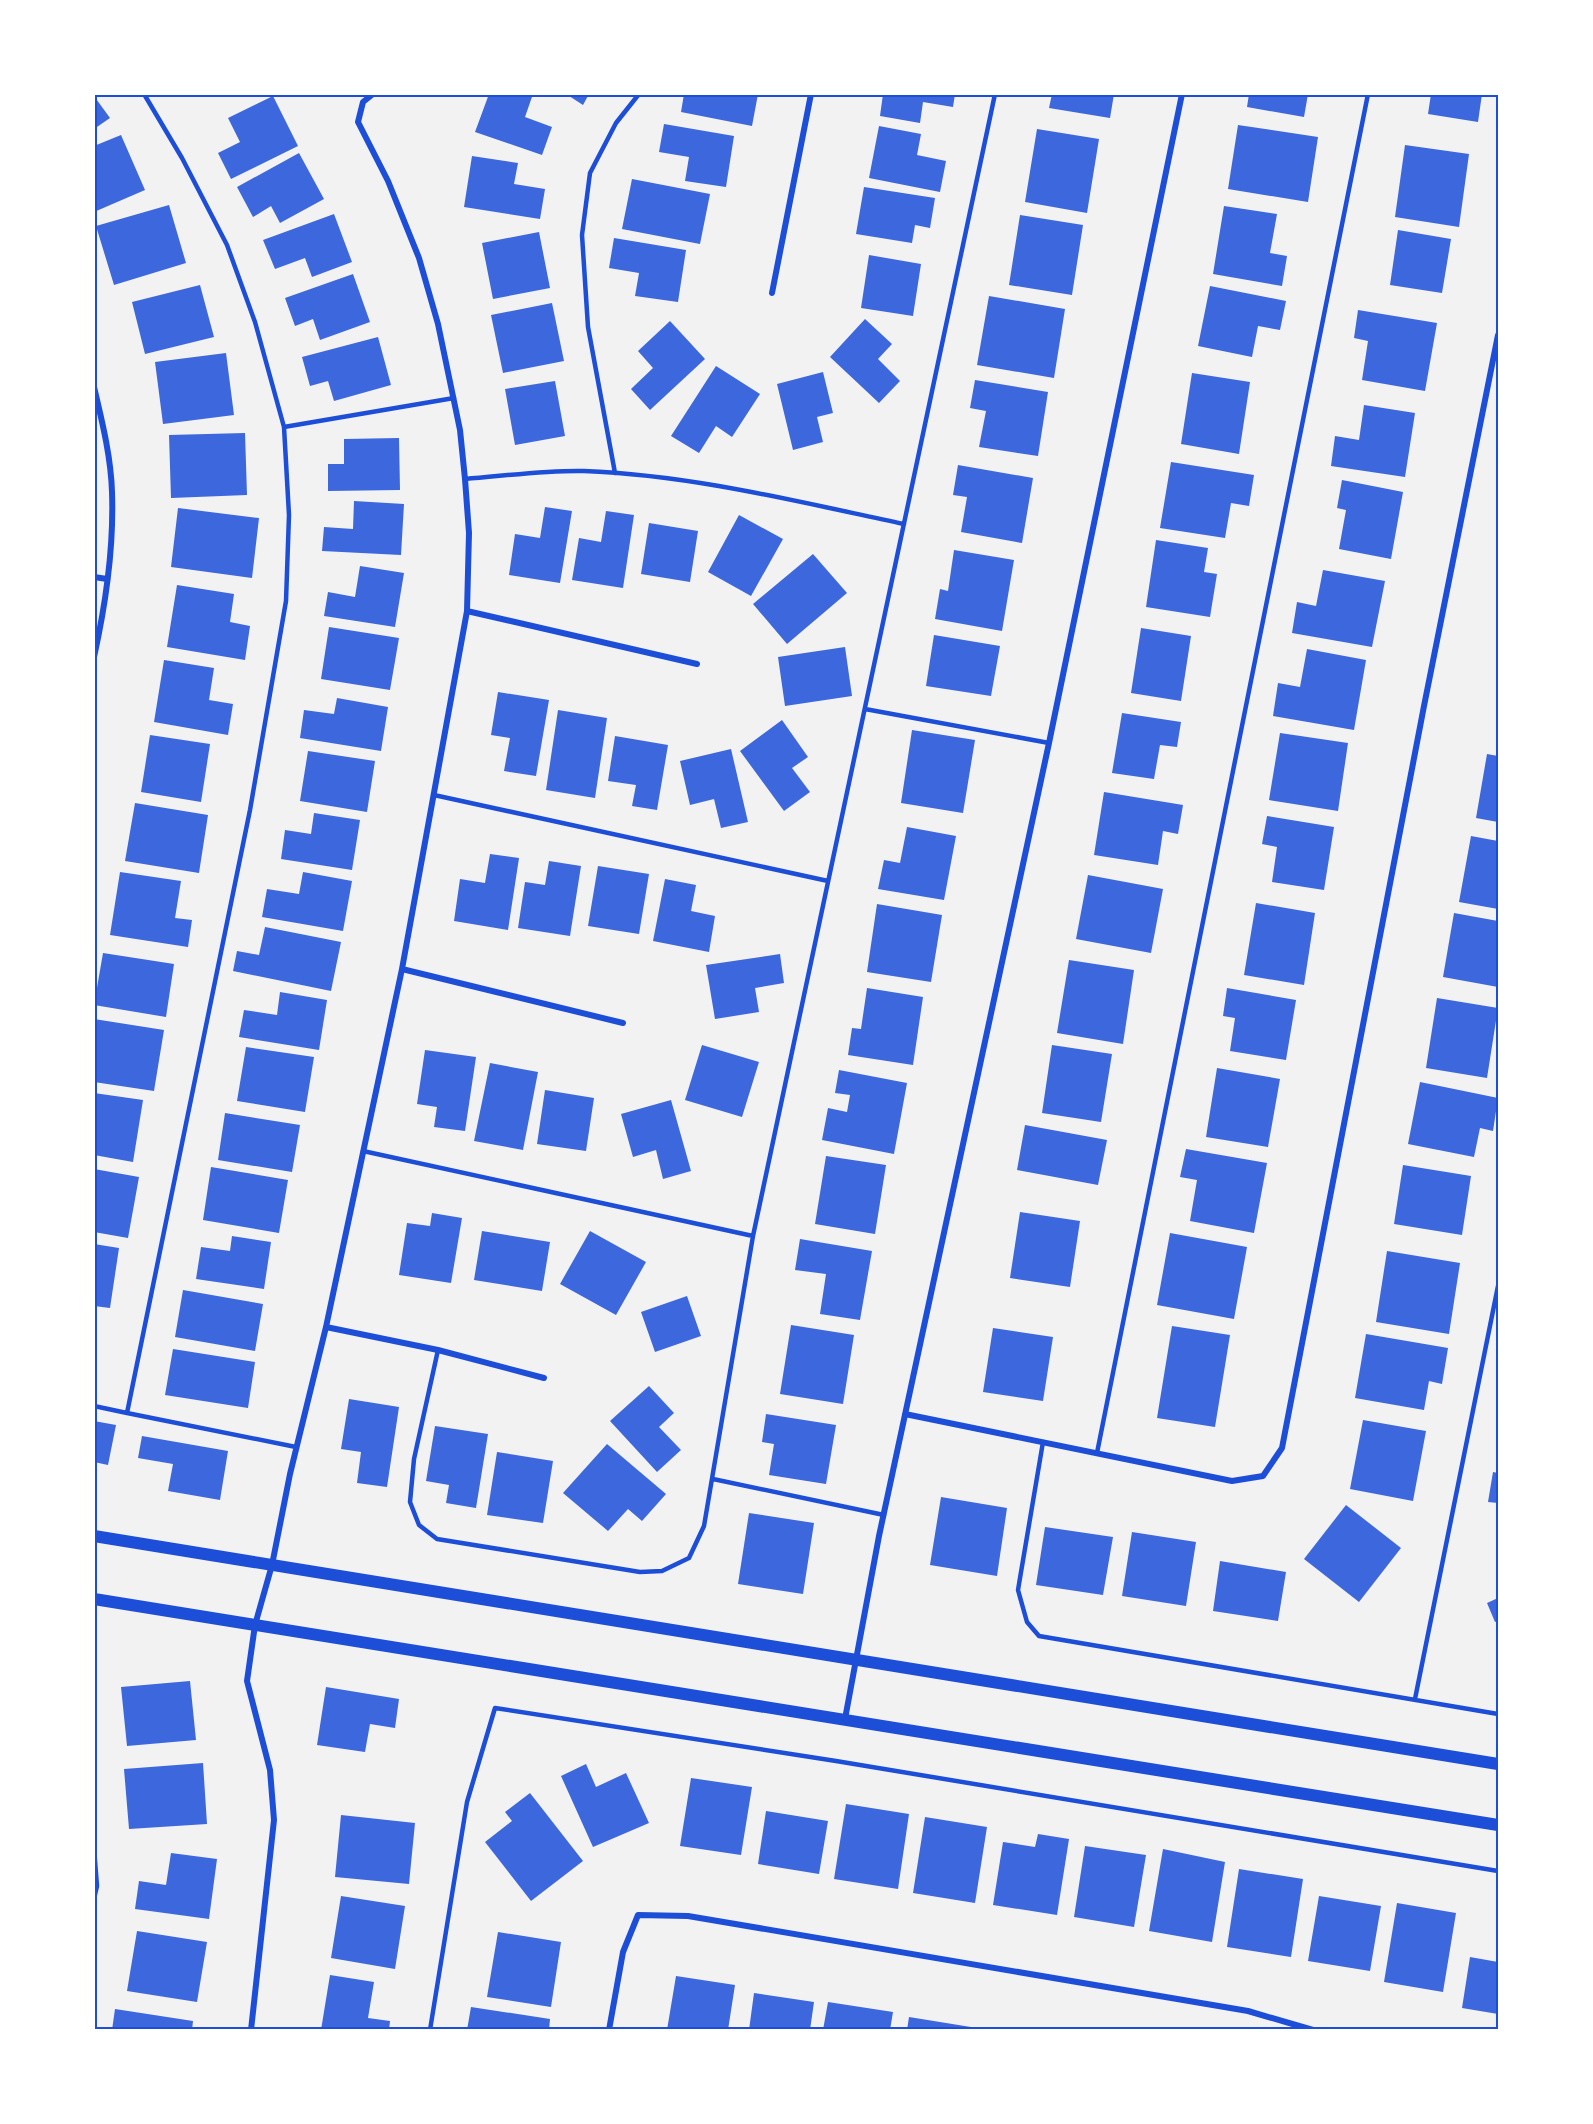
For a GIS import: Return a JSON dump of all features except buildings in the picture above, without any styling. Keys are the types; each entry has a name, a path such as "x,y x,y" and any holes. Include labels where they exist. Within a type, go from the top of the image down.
{"main road":[{"path":"94,1536 1498,1764"},
{"path":"94,1599 1498,1825"}],"street":[{"path":"251,2030 274,1820 270,1770 247,1681 255,1625 272,1565 296,1447 326,1327 402,969 467,611 469,533 465,479 454,399 438,324 419,258 388,181 358,122 363,102 373,94"},
{"path":"772,293 812,94"},
{"path":"845,1719 884,1515 1049,743 1182,94"},
{"path":"905,1414 1232,1481 1263,1476 1282,1448 1426,695 1498,335"},
{"path":"94,387 106,438 112,491 106,606 94,657"},
{"path":"94,577 107,579"},
{"path":"467,611 697,664"},
{"path":"402,969 623,1023"},
{"path":"326,1327 438,1350 544,1378"},
{"path":"609,2030 623,1952 638,1915 688,1916 1248,2011 1313,2030"}],"lane":[{"path":"127,1413 250,810 286,601 289,515 284,427 255,322 227,244 182,158 144,94"},
{"path":"615,473 588,327 582,235 590,173 616,123 639,94"},
{"path":"438,1350 414,1459 410,1502 419,1525 437,1539 640,1572 662,1571 689,1558 704,1526 753,1236 995,94"},
{"path":"1097,1453 1368,94"},
{"path":"284,427 454,399"},
{"path":"465,479 581,471 615,473 771,496 904,524"},
{"path":"865,709 1049,743"},
{"path":"434,795 828,881"},
{"path":"363,1150 753,1236"},
{"path":"1415,1699 1498,1286"},
{"path":"94,1406 296,1447"},
{"path":"1043,1442 1018,1590 1027,1622 1039,1636 1498,1714"},
{"path":"713,1479 884,1515"},
{"path":"430,2030 467,1802 495,1708 837,1761 1498,1870"},
{"path":"94,1848 97,1887 94,1899"}]}
